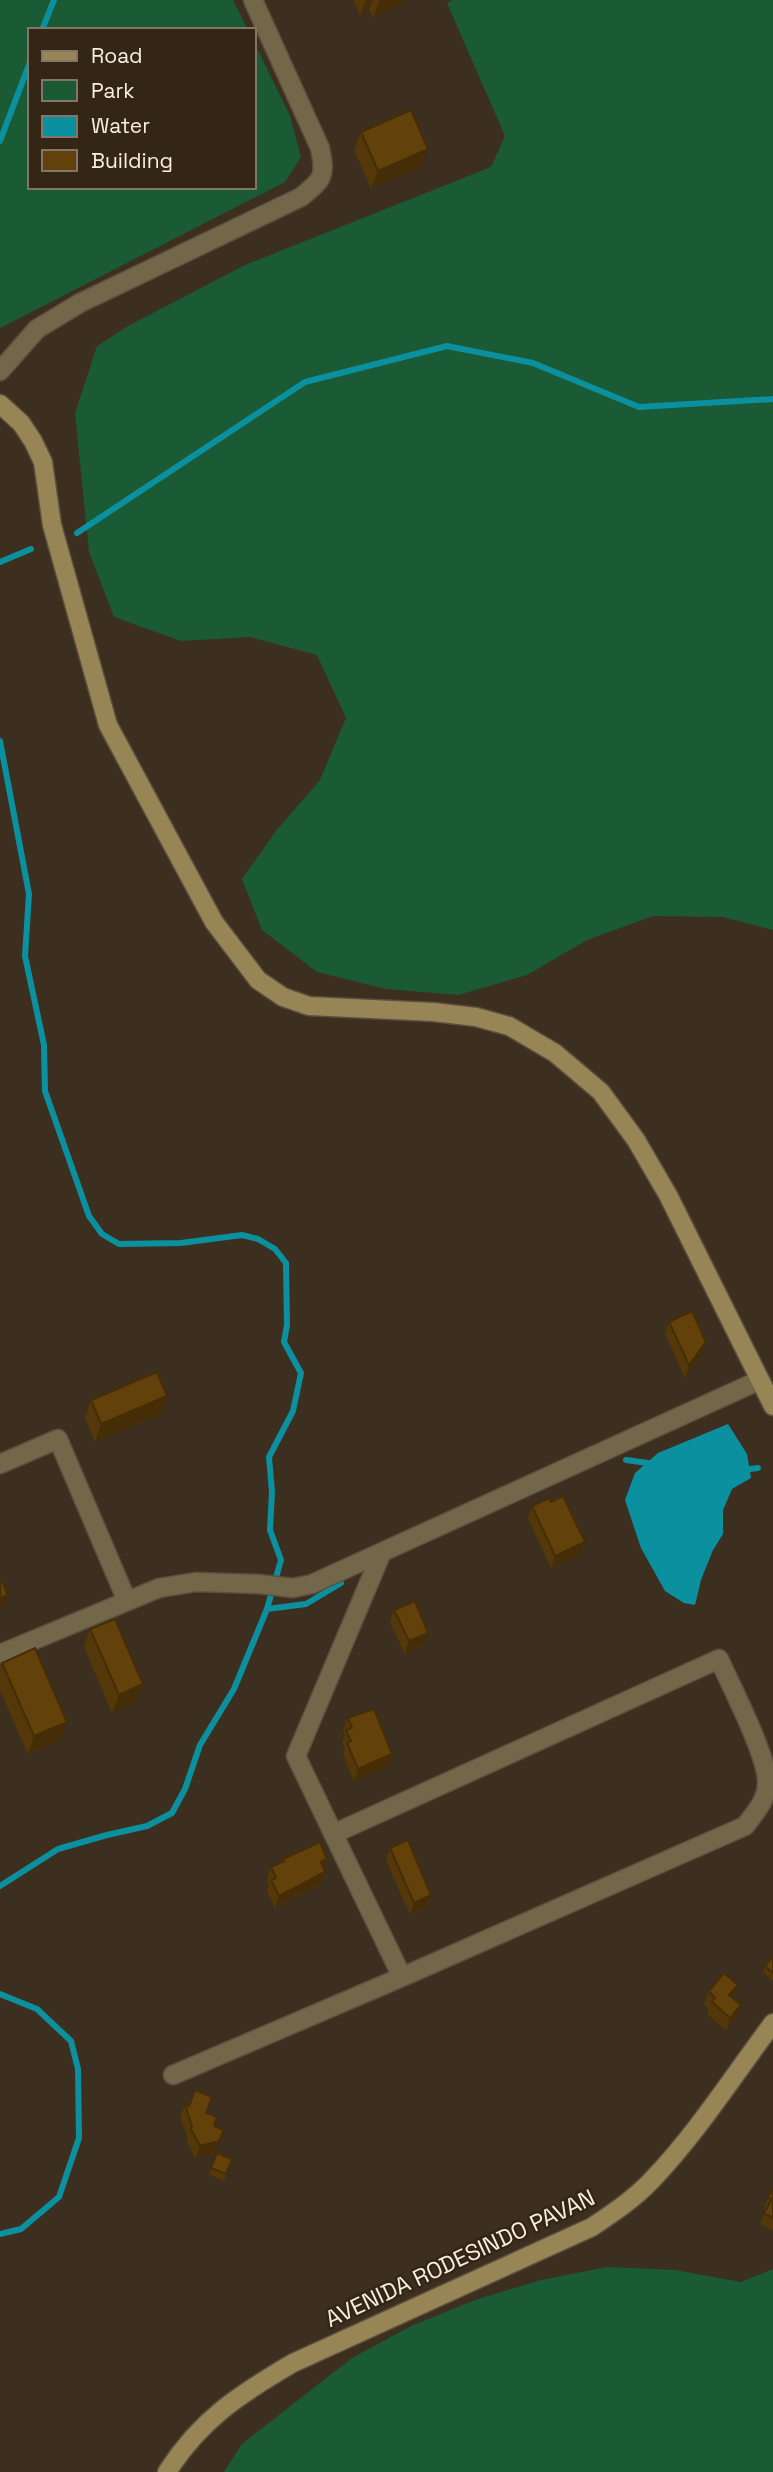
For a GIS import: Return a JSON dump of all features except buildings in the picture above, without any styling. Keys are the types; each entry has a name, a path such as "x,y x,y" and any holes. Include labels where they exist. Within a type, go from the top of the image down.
{"main road":[{"path":"0,404 21,423 43,463 52,525 108,724 214,922 258,979 283,997 309,1006 433,1012 476,1017 509,1026 555,1053 601,1092 636,1140 668,1195 773,1405"},
{"name":"AVENIDA RODESINDO PAVAN","path":"167,2472 184,2446 204,2424 260,2383 293,2363 592,2227 624,2205 650,2182 674,2154 773,2022"}],"street":[{"path":"0,371 37,329 80,303 301,197 321,181 325,169 320,148 253,0"},
{"path":"0,1654 159,1588 196,1582 293,1588 312,1584 692,1413 758,1375"},
{"path":"0,1464 58,1439 127,1601"},
{"path":"382,1552 296,1756 402,1978"},
{"path":"173,2075 402,1978 745,1826 760,1807 768,1784 764,1762 719,1659 333,1834"}],"green space":[{"path":"0,0 233,0 247,28 28,28 28,189 256,189 256,46 290,116 301,157 285,182 0,328"},
{"path":"453,0 773,0 773,930 723,917 653,916 587,940 527,975 458,995 386,989 317,972 262,930 242,879 276,831 320,780 346,718 317,655 250,637 181,641 114,617 89,552 75,413 97,346 128,326 245,265 491,167 505,136 447,3"},
{"path":"607,2267 675,2270 741,2282 773,2269 773,2472 224,2472 242,2444 352,2358 411,2326 475,2300 541,2280"}],"water":[{"path":"728,1424 747,1454 751,1478 732,1489 723,1510 723,1534 713,1550 701,1580 695,1605 684,1603 665,1591 641,1548 625,1500 635,1473 658,1453"}],"waterway":[{"path":"43,28 54,0"},
{"path":"0,141 28,67"},
{"path":"77,533 305,382 447,346 533,363 639,407 773,399"},
{"path":"0,562 31,549"},
{"path":"0,741 29,894 25,956 44,1045 45,1091 89,1216 102,1234 119,1244 181,1243 242,1235 258,1239 275,1249 286,1263 287,1325 284,1342 301,1373 293,1411 269,1457 272,1492 270,1530 281,1560 267,1609 234,1689 200,1745 185,1789 172,1813 147,1826 58,1849 0,1886"},
{"path":"626,1460 655,1464"},
{"path":"742,1470 758,1468"},
{"path":"267,1609 306,1604 341,1583"},
{"path":"0,1994 37,2009 71,2041 78,2069 79,2138 59,2197 21,2229 0,2234"}]}
